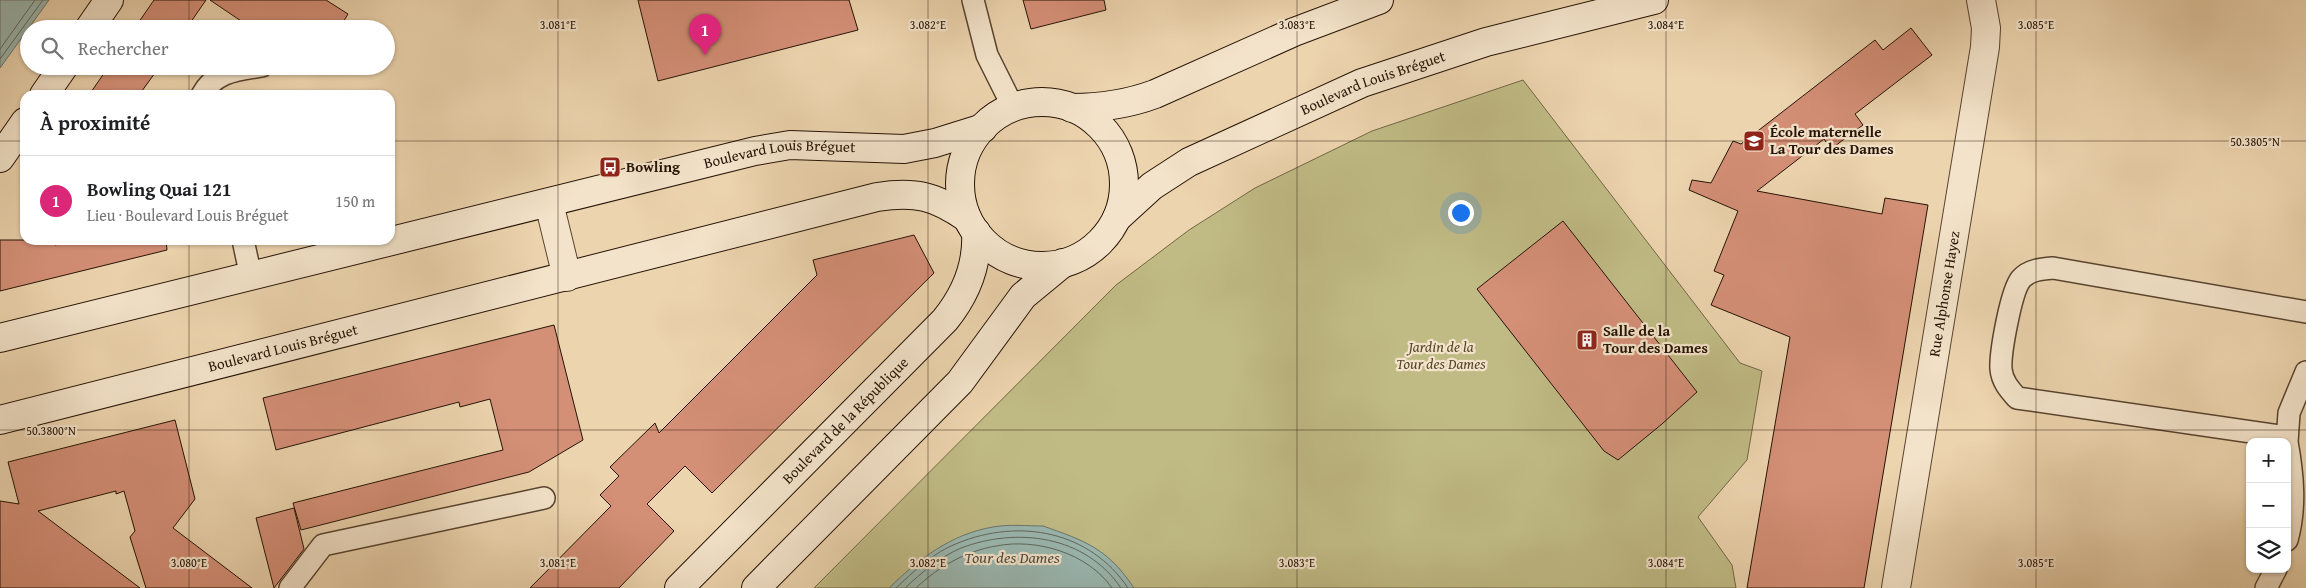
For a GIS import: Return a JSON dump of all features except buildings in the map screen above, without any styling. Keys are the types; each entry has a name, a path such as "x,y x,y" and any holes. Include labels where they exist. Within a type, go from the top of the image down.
{"main road":[{"path":"95,20 109,0"},
{"path":"1072,108 1109,106 1134,102 1294,32 1379,0"},
{"name":"Boulevard Louis Bréguet","path":"1117,218 1146,191 1189,162 1362,83 1486,42 1654,0"},
{"name":"Rue Alphonse Hayez","path":"1896,588 1985,47 1986,28 1980,0"},
{"path":"47,90 58,75"},
{"path":"756,588 960,382 1023,296 1063,263 1095,246 1117,218 1122,205 1124,179 1118,153 1112,141 1095,122 1072,108 1049,102 1025,103 1002,112 983,128 969,147 961,170 961,194 971,225 993,249 1014,261 1039,266 1063,263"},
{"name":"Boulevard Louis Bréguet","path":"395,241 774,147 807,145 904,149 935,143 983,128"},
{"path":"0,158 20,129"},
{"name":"Boulevard Louis Bréguet","path":"0,420 890,195 911,193 928,196 950,206 971,225"},
{"path":"549,203 567,277"},
{"name":"Boulevard de la République","path":"679,588 945,320 964,294 975,260 971,225"},
{"name":"Boulevard Louis Bréguet","path":"0,338 380,245"}],"lane":[{"path":"973,0 987,55 1013,107"},
{"path":"204,90 207,85 221,75"},
{"path":"244,245 251,277"},
{"path":"2274,438 2017,398 2006,386 2001,368 2012,294 2022,278 2035,270 2053,268 2306,312"},
{"path":"2287,438 2289,413 2306,372"},
{"path":"2291,463 2293,475 2293,521 2291,528"},
{"path":"290,588 324,544 544,498"},
{"path":"2266,588 2274,573"}],"green space":[{"name":"Jardin de la Tour des Dames","path":"1523,80 1740,363 1762,371 1747,460 1698,517 1732,565 1736,588 814,588 1116,285 1189,230 1255,188 1372,131"}],"water":[{"path":"0,0 49,0 35,20 20,20 20,40 0,68"},
{"name":"Tour des Dames","path":"999,526 1043,526 1095,548 1115,564 1134,588 889,588 936,549 963,535"}],"place":[{"name":"Bowling Quai 121","path":"705,55"},
{"name":"École maternelle La Tour des Dames","path":"1754,141"},
{"name":"Bowling","path":"610,167"},
{"name":"Salle de la Tour des Dames","path":"1587,340"}]}
